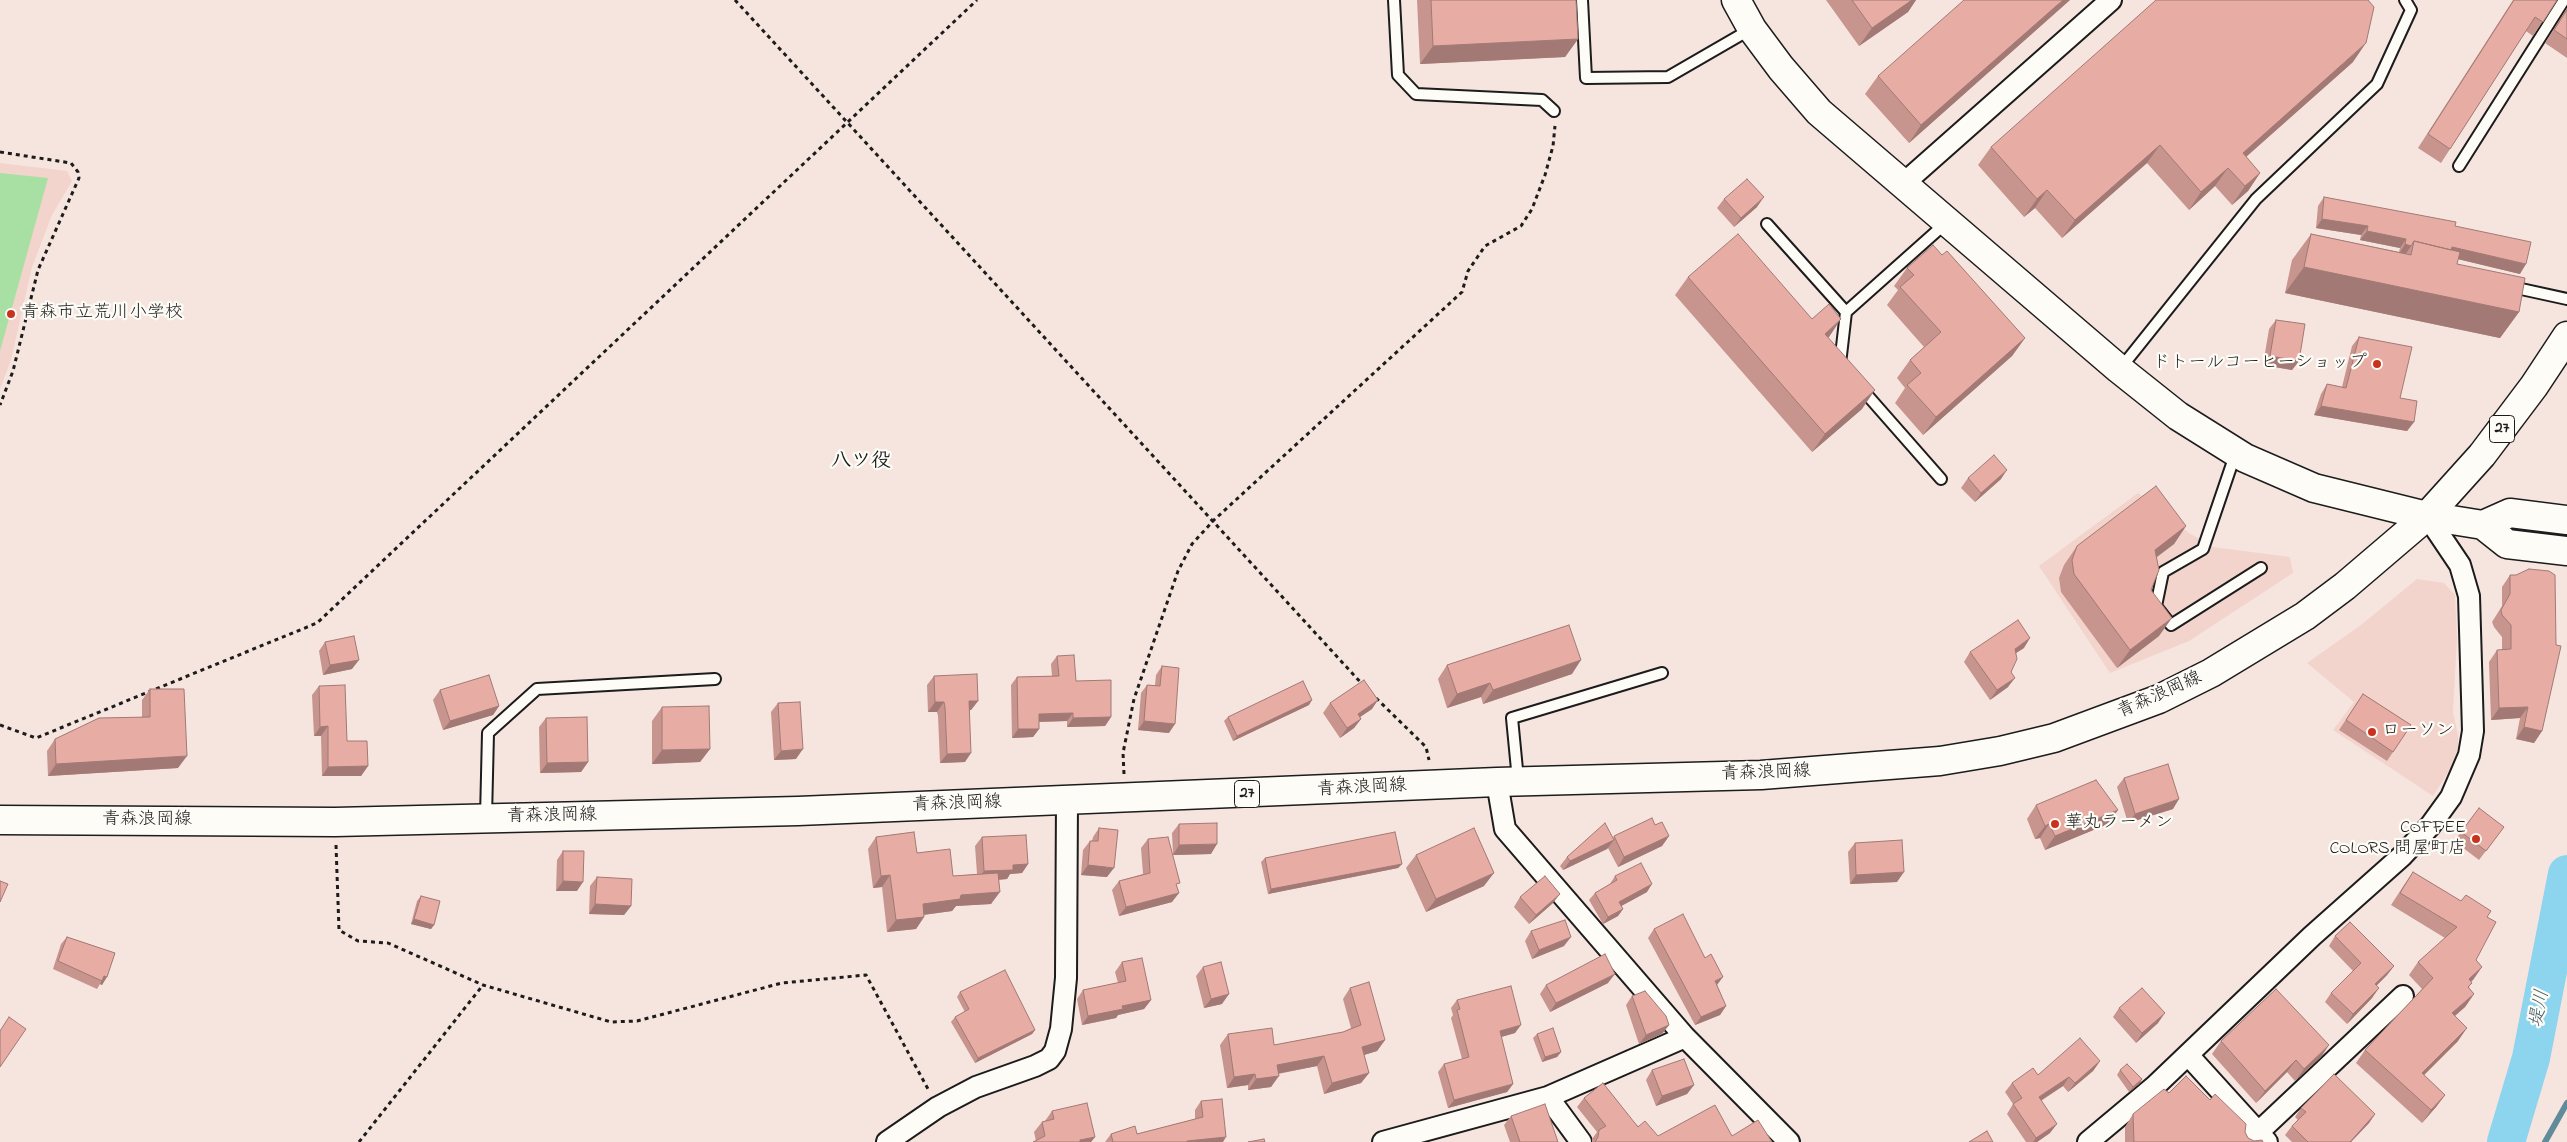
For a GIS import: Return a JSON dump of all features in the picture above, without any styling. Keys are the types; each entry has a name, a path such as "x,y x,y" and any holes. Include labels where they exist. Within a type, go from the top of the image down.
{"main road":[{"path":"1736,0 1752,28 1781,68 1819,112 2119,369 2178,416 2236,452 2314,488 2427,516 2483,525 2507,544 2567,551"},
{"name":"青森浪岡線","path":"0,820 335,822 798,811 1508,782 1761,775 1940,761 2000,751 2054,738 2159,699 2265,641 2345,586 2427,516 2482,455 2534,386 2567,336"},
{"path":"2483,525 2510,513 2567,520"}],"street":[{"path":"1902,185 2111,0"},
{"path":"2088,1142 2155,1086 2312,936 2402,856 2435,819 2451,797 2462,776 2472,731 2468,596 2460,565 2427,516"},
{"path":"1508,782 1505,828 1685,1037 1789,1142"},
{"path":"887,1142 938,1107 984,1084 1035,1066 1049,1059 1055,1051 1061,1029 1066,978 1068,801"},
{"path":"2188,1055 2257,1139 2403,996"},
{"path":"1383,1142 1548,1097 1685,1037"},
{"path":"1548,1097 1581,1142"}],"lane":[{"path":"1394,0 1398,75 1416,94 1542,100 1554,111"},
{"path":"1582,0 1586,78 1668,77 1752,28"},
{"path":"2119,369 2256,199 2377,84 2411,10 2405,0"},
{"path":"2459,166 2564,0"},
{"path":"1941,479 1839,362 1846,312 1947,222"},
{"path":"1766,224 1846,312"},
{"path":"2501,284 2567,299"},
{"path":"2236,452 2203,549 2163,572 2156,606 2171,625 2261,568"},
{"path":"1508,782 1512,718 1662,673"},
{"path":"486,818 488,733 537,689 715,679"}],"path":[{"path":"735,0 1367,689"},
{"path":"0,725 36,738 317,623 977,0"},
{"path":"1125,797 1123,753 1134,699 1178,571 1192,544 1214,520 1462,292 1468,271 1485,246 1521,226 1532,209 1553,146 1556,123 1554,111"},
{"path":"0,152 71,163 78,172 79,178 38,270 13,372 0,405"},
{"path":"1373,695 1426,747 1435,785"},
{"path":"335,822 339,930 358,941 388,943 484,985 610,1022 637,1021 782,983 866,975 938,1107"},
{"path":"359,1142 484,985"}],"shaded area":[{"name":"青森市立荒川小学校","path":"0,163 67,171 72,181 52,215 32,267 11,360 0,389"},
{"path":"2138,493 2189,533 2213,547 2290,557 2293,573 2189,641 2110,673 2039,566"},
{"path":"2417,579 2444,583 2455,595 2457,638 2453,712 2458,735 2458,748 2451,768 2433,796 2333,730 2354,702 2307,663 2361,625"}],"green space":[{"path":"0,173 48,178 0,351"}],"building":[{"path":"1431,0 1576,0 1578,39 1433,46"},
{"path":"1852,0 1912,0 1872,28"},
{"path":"1964,0 2063,0 1921,125 1878,76"},
{"path":"2156,0 2368,0 2374,7 2366,43 2243,153 2260,173 2245,186 2228,168 2201,192 2160,145 2075,220 2047,190 2037,199 1991,147"},
{"path":"2514,0 2557,0 2543,22 2535,17 2450,149 2428,134"},
{"path":"2567,10 2567,39 2554,30"},
{"path":"1747,179 1764,197 1741,218 1724,199"},
{"path":"2324,197 2456,222 2455,226 2531,242 2526,264 2452,247 2451,250 2414,241 2411,246 2405,244 2406,239 2367,231 2368,226 2322,219"},
{"path":"1738,234 1812,319 1829,304 1841,319 1825,334 1875,390 1825,434 1688,277"},
{"path":"2311,234 2411,255 2414,241 2460,252 2457,264 2525,278 2519,312 2304,267"},
{"path":"1933,245 1942,255 1947,251 2025,338 1936,417 1907,385 1921,373 1910,360 1941,332 1900,287 1914,275 1907,268"},
{"path":"2276,320 2305,324 2299,361 2270,356"},
{"path":"2359,337 2412,347 2400,398 2417,401 2414,422 2321,406 2327,384 2346,388"},
{"path":"1994,455 2007,470 1981,493 1968,478"},
{"path":"2156,486 2186,526 2155,550 2159,570 2151,590 2172,618 2130,650 2074,574 2072,560 2077,546"},
{"path":"2529,569 2549,571 2555,575 2556,645 2561,646 2542,731 2524,727 2528,707 2499,708 2497,650 2511,649 2511,625 2502,615 2501,610 2510,594 2510,575 2516,575"},
{"path":"2018,620 2030,638 2015,649 2017,659 2011,672 2015,678 1997,690 1970,652"},
{"path":"1569,625 1581,660 1493,690 1490,683 1457,694 1447,665"},
{"path":"354,636 359,660 330,665 325,642"},
{"path":"1074,655 1076,681 1111,680 1111,717 1073,718 1073,713 1039,714 1039,729 1018,729 1017,677 1059,676 1057,656"},
{"path":"1162,666 1179,668 1175,724 1144,721 1147,685 1160,686"},
{"path":"977,674 978,701 969,701 971,753 947,754 945,707 944,702 935,702 934,676"},
{"path":"489,675 499,706 450,721 440,690"},
{"path":"1364,680 1378,700 1358,714 1361,719 1347,728 1330,703"},
{"path":"1303,681 1312,700 1237,736 1228,717"},
{"path":"345,685 347,741 367,741 368,766 328,767 328,726 320,727 319,686"},
{"path":"150,689 184,689 187,756 56,764 55,739 99,718 150,717"},
{"name":"ローソン","path":"2363,694 2411,725 2393,752 2346,720"},
{"path":"800,702 803,749 781,751 778,703"},
{"path":"709,706 710,749 662,750 662,707"},
{"path":"587,717 588,762 547,763 546,718"},
{"path":"2168,764 2179,799 2135,814 2124,778"},
{"path":"2096,780 2118,810 2055,836 2049,824 2045,826 2036,805"},
{"path":"2479,808 2504,827 2486,851 2461,832"},
{"path":"1652,818 1655,825 1662,822 1669,836 1624,857 1614,836"},
{"path":"1217,823 1217,844 1179,845 1179,824"},
{"path":"1605,823 1614,840 1570,861 1567,857"},
{"path":"1099,828 1118,830 1114,868 1088,865 1090,841 1098,841"},
{"path":"1474,828 1494,873 1436,899 1416,855"},
{"path":"914,832 917,853 950,849 953,876 998,873 1000,892 961,895 960,899 923,904 924,917 896,920 890,875 881,876 876,837"},
{"path":"1395,832 1402,864 1271,889 1265,858"},
{"path":"1026,835 1028,864 1013,865 1013,870 984,871 982,837"},
{"path":"1168,837 1180,883 1176,884 1179,893 1126,907 1119,881 1150,873 1148,839"},
{"path":"1902,840 1904,872 1856,875 1855,843"},
{"path":"563,851 584,851 583,882 563,881"},
{"path":"1641,863 1652,884 1619,902 1623,909 1608,917 1595,893 1617,880 1615,876"},
{"path":"2413,872 2461,901 2466,895 2491,911 2487,917 2496,922 2476,960 2482,967 2469,979 2472,983 2468,987 2474,994 2452,1013 2467,1028 2422,1073 2445,1095 2431,1110 2365,1050 2433,978 2418,962 2457,927 2400,893"},
{"path":"1545,876 1560,894 1536,915 1520,897"},
{"path":"597,877 632,879 631,906 595,904"},
{"path":"0,881 8,884 0,902"},
{"path":"421,896 440,901 434,925 414,919"},
{"path":"1683,914 1705,958 1711,954 1723,977 1715,981 1726,1006 1701,1017 1654,929"},
{"path":"1565,920 1571,937 1539,950 1531,931"},
{"path":"2350,922 2394,966 2375,984 2379,988 2353,1014 2331,993 2361,963 2335,936"},
{"path":"67,937 115,953 107,977 104,976 102,981 58,961"},
{"path":"1605,954 1615,974 1556,1003 1546,985"},
{"path":"1142,958 1151,1000 1122,1006 1123,1009 1088,1016 1083,990 1126,981 1122,962"},
{"path":"1221,962 1229,994 1211,999 1203,967"},
{"path":"1005,970 1035,1030 978,1058 955,1017 969,1009 960,992"},
{"path":"1369,982 1385,1040 1362,1047 1369,1073 1332,1083 1324,1056 1277,1065 1279,1076 1256,1079 1255,1074 1234,1077 1228,1034 1272,1028 1274,1045 1343,1032 1361,1025 1350,988"},
{"path":"1511,986 1521,1025 1500,1031 1513,1084 1454,1100 1444,1064 1469,1057 1457,1010 1460,1009 1457,1000"},
{"path":"2142,988 2165,1013 2142,1033 2119,1008"},
{"path":"2276,989 2329,1045 2304,1069 2296,1060 2265,1091 2221,1041"},
{"path":"1645,991 1666,1016 1669,1025 1646,1035 1632,996"},
{"path":"9,1017 26,1029 0,1067 0,1031"},
{"path":"1553,1028 1561,1052 1545,1057 1537,1034"},
{"path":"2080,1038 2100,1061 2075,1083 2069,1077 2039,1097 2057,1124 2036,1138 2013,1104 2022,1098 2012,1083 2033,1068 2038,1075"},
{"path":"1684,1059 1694,1085 1662,1096 1652,1070"},
{"path":"2127,1064 2142,1079 2133,1087 2120,1070"},
{"path":"2334,1074 2375,1114 2350,1142 2308,1142 2292,1126 2306,1112 2301,1108"},
{"path":"2186,1076 2210,1100 2215,1094 2246,1124 2245,1132 2248,1138 2254,1141 2262,1140 2263,1142 2134,1142 2133,1114 2164,1089 2169,1093"},
{"path":"1603,1083 1638,1127 1645,1121 1658,1136 1715,1105 1732,1136 1758,1120 1772,1142 1595,1142 1599,1130 1606,1126 1584,1098"},
{"path":"1222,1099 1226,1137 1187,1142 1113,1142 1111,1134 1135,1126 1137,1134 1203,1117 1201,1101"},
{"path":"1087,1103 1095,1137 1080,1140 1080,1142 1033,1142 1045,1136 1042,1122 1054,1119 1052,1111"},
{"path":"1545,1104 1558,1142 1520,1142 1511,1116"},
{"path":"1987,1131 1993,1142 1969,1142"},
{"path":"1264,1139 1265,1142 1248,1142"}],"waterway":[{"name":"堤川","path":"2506,1142 2531,1058 2567,874"},
{"path":"2545,1142 2567,1103"}],"place":[{"name":"青森市立荒川小学校","path":"11,314"},
{"name":"ドトールコーヒーショップ","path":"2377,364"},
{"name":"ローソン","path":"2372,732"},
{"name":"華丸ラーメン","path":"2055,824"},
{"name":"COFFEE COLORS 問屋町店","path":"2476,839"}],"district":[{"name":"八ツ役","path":"861,463"}]}
